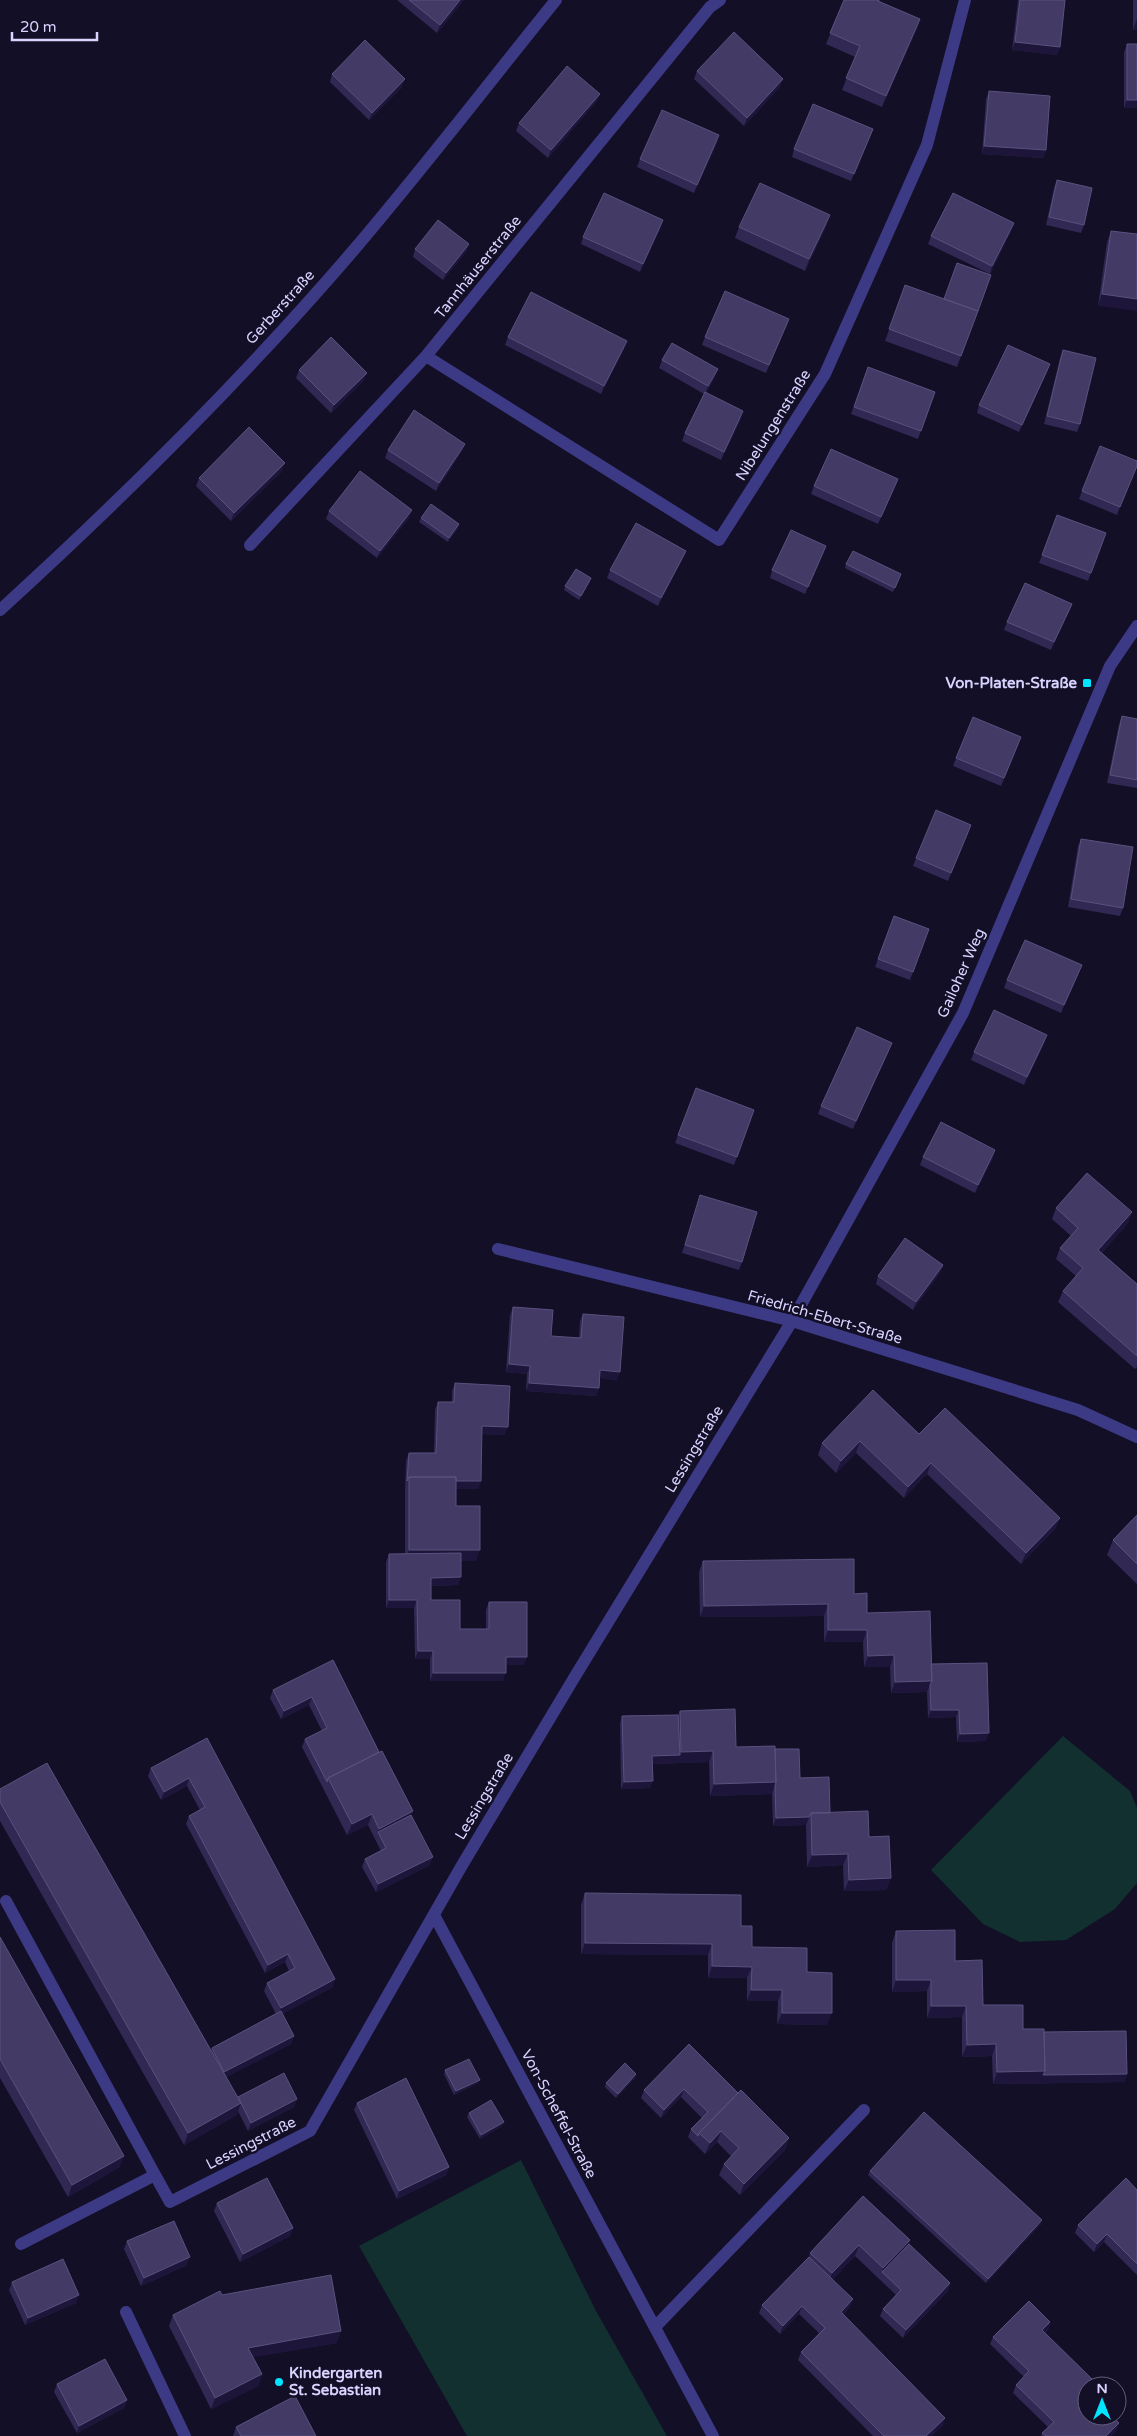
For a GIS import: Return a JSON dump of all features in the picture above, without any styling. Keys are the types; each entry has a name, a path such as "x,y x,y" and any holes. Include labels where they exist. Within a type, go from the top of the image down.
{"street":[{"name":"Gerberstraße","path":"0,610 51,564 210,407 352,252 556,0"},
{"name":"Tannhäuserstraße","path":"250,545 426,356 710,7 720,0"},
{"name":"Nibelungenstraße","path":"426,356 719,540 829,365 928,146 965,0"},
{"name":"Gailoher Weg","path":"792,1322 963,1013 1110,666 1137,626"},
{"name":"Friedrich-Ebert-Straße","path":"498,1249 792,1322 1078,1410 1137,1437"},
{"name":"Lessingstraße","path":"6,1901 170,2202 310,2131 434,1915 574,1678 792,1322"},
{"name":"Von-Scheffel-Straße","path":"434,1915 713,2436"},
{"path":"655,2327 864,2110"},
{"path":"21,2244 155,2175"},
{"path":"126,2312 185,2436"}],"green space":[{"path":"1063,1736 1130,1791 1137,1808 1137,1883 1115,1909 1066,1940 1020,1942 983,1924 931,1870"},
{"path":"521,2160 596,2311 667,2436 467,2436 359,2246"}],"building":[{"path":"409,0 460,0 440,25"},
{"path":"844,0 879,0 920,19 886,96 846,78 860,46 830,33"},
{"path":"1020,0 1065,0 1060,47 1015,42"},
{"path":"734,32 783,79 747,118 697,71"},
{"path":"365,40 405,79 372,113 332,74"},
{"path":"1127,44 1137,44 1137,100 1127,100"},
{"path":"567,66 600,94 551,150 519,123"},
{"path":"989,91 1050,96 1046,150 984,146"},
{"path":"813,104 873,129 854,174 794,149"},
{"path":"662,110 719,135 697,185 640,159"},
{"path":"1057,180 1092,188 1084,225 1049,217"},
{"path":"760,183 830,215 809,259 739,227"},
{"path":"604,193 663,220 643,264 583,237"},
{"path":"953,193 1014,223 992,266 931,236"},
{"path":"438,220 469,244 446,273 415,249"},
{"path":"1111,231 1137,234 1137,299 1102,294"},
{"path":"957,263 991,275 978,311 944,299"},
{"path":"905,285 978,311 961,356 889,329"},
{"path":"725,291 789,319 769,365 705,337"},
{"path":"531,292 627,341 604,386 508,337"},
{"path":"331,337 367,373 334,405 299,370"},
{"path":"672,343 718,369 708,386 662,360"},
{"path":"1008,345 1050,364 1022,425 979,405"},
{"path":"1063,350 1096,358 1080,424 1047,416"},
{"path":"868,367 935,392 921,431 854,407"},
{"path":"705,392 743,411 724,452 685,433"},
{"path":"414,410 465,444 439,483 388,450"},
{"path":"249,427 285,463 234,513 199,478"},
{"path":"1100,446 1137,461 1137,466 1120,507 1082,491"},
{"path":"831,449 898,479 881,517 814,486"},
{"path":"360,471 412,510 380,551 329,511"},
{"path":"431,504 459,524 449,538 421,518"},
{"path":"1057,515 1106,533 1091,573 1042,555"},
{"path":"636,523 686,551 661,598 610,570"},
{"path":"791,530 826,546 808,587 772,570"},
{"path":"853,551 901,574 895,588 846,564"},
{"path":"576,569 591,578 581,596 565,586"},
{"path":"1025,583 1072,604 1054,642 1007,622"},
{"path":"1122,716 1137,719 1137,780 1110,775"},
{"path":"973,717 1021,737 1004,778 956,758"},
{"path":"936,810 971,825 951,873 916,858"},
{"path":"1081,839 1133,847 1123,908 1071,899"},
{"path":"894,916 929,929 913,972 878,959"},
{"path":"1025,940 1082,965 1064,1005 1007,980"},
{"path":"994,1010 1047,1035 1027,1077 974,1052"},
{"path":"857,1027 892,1043 856,1121 821,1106"},
{"path":"696,1088 754,1110 737,1157 678,1135"},
{"path":"941,1122 995,1150 978,1185 923,1157"},
{"path":"1087,1173 1132,1212 1098,1250 1137,1284 1137,1356 1063,1291 1083,1268 1060,1248 1078,1228 1056,1208"},
{"path":"700,1195 757,1212 742,1262 685,1245"},
{"path":"905,1238 943,1265 916,1302 878,1276"},
{"path":"513,1307 553,1310 551,1336 581,1338 583,1314 624,1317 620,1372 600,1370 599,1388 529,1383 530,1366 509,1364"},
{"path":"455,1383 510,1386 508,1427 482,1426 481,1481 456,1481 456,1477 409,1477 407,1481 409,1453 436,1453 438,1402 454,1402"},
{"path":"873,1390 919,1434 945,1408 1060,1518 1026,1553 931,1463 908,1487 860,1441 841,1461 822,1443"},
{"path":"409,1477 456,1477 456,1506 480,1506 480,1550 409,1550"},
{"path":"1137,1515 1137,1564 1113,1540"},
{"path":"461,1553 461,1577 431,1578 431,1600 460,1600 460,1629 489,1629 489,1602 527,1602 527,1657 506,1657 506,1673 433,1673 433,1651 418,1651 417,1600 389,1600 389,1554"},
{"path":"854,1559 854,1594 867,1593 867,1613 930,1611 932,1681 895,1682 894,1655 868,1656 867,1630 828,1630 828,1604 704,1606 703,1561"},
{"path":"333,1660 379,1752 328,1778 327,1782 305,1739 327,1728 312,1697 284,1711 273,1690"},
{"path":"987,1663 989,1733 960,1734 959,1710 931,1710 931,1664"},
{"path":"735,1709 736,1747 775,1746 776,1782 714,1784 713,1751 681,1752 680,1711"},
{"path":"678,1715 680,1755 652,1756 653,1781 624,1782 622,1716"},
{"path":"207,1738 335,1979 281,2008 267,1983 295,1968 288,1954 268,1965 189,1816 205,1807 189,1778 164,1792 151,1768"},
{"path":"775,1749 799,1749 800,1778 829,1777 830,1813 811,1813 809,1817 776,1818"},
{"path":"382,1751 413,1811 379,1829 372,1814 352,1824 328,1778"},
{"path":"47,1763 241,2103 188,2133 0,1802 0,1789"},
{"path":"868,1811 869,1837 889,1836 891,1878 849,1880 848,1854 812,1855 811,1813"},
{"path":"411,1815 433,1857 378,1884 365,1859 386,1848 378,1832"},
{"path":"585,1893 741,1895 741,1926 752,1926 752,1947 807,1948 807,1972 832,1973 832,2013 782,2013 782,1990 751,1990 752,1967 712,1966 712,1944 585,1943"},
{"path":"955,1930 955,1961 982,1960 983,2005 1023,2005 1023,2029 1044,2029 1045,2071 997,2072 996,2044 967,2045 966,2006 931,2006 931,1980 896,1980 896,1931"},
{"path":"0,1937 124,2156 72,2185 0,2059"},
{"path":"281,2011 294,2036 224,2072 212,2048"},
{"path":"1126,2031 1127,2074 1043,2075 1045,2071 1044,2032"},
{"path":"689,2044 738,2093 698,2136 691,2129 708,2112 684,2089 664,2110 644,2090"},
{"path":"469,2059 480,2080 456,2091 445,2070"},
{"path":"625,2063 636,2074 618,2094 606,2083"},
{"path":"284,2073 297,2099 251,2123 238,2097"},
{"path":"406,2078 449,2167 399,2191 357,2103"},
{"path":"741,2090 789,2138 744,2184 724,2164 739,2148 721,2131 710,2143 699,2133"},
{"path":"491,2100 504,2122 481,2135 469,2113"},
{"path":"924,2112 1042,2220 988,2279 870,2171"},
{"path":"267,2178 293,2228 243,2254 217,2203"},
{"path":"1126,2178 1137,2190 1137,2264 1107,2234 1097,2244 1078,2225"},
{"path":"863,2196 910,2240 883,2268 859,2245 832,2273 810,2253"},
{"path":"174,2221 190,2257 144,2278 127,2241"},
{"path":"909,2244 950,2283 906,2330 883,2309 901,2290 882,2272"},
{"path":"809,2257 853,2299 841,2312 945,2418 926,2436 884,2436 801,2352 825,2328 802,2306 783,2326 762,2305"},
{"path":"63,2259 79,2295 28,2318 12,2282"},
{"path":"331,2275 341,2331 248,2348 262,2374 215,2398 173,2315 220,2291 222,2295"},
{"path":"1029,2301 1050,2322 1042,2330 1089,2376 1077,2376 1077,2426 1116,2426 1106,2436 1046,2436 1042,2433 1054,2422 1016,2385 1029,2371 993,2337"},
{"path":"105,2359 127,2400 79,2426 57,2384"},
{"path":"295,2396 316,2436 241,2436 236,2427"}],"place":[{"name":"Von-Platen-Straße","path":"1087,683"},
{"name":"Kindergarten St. Sebastian","path":"279,2382"}]}
